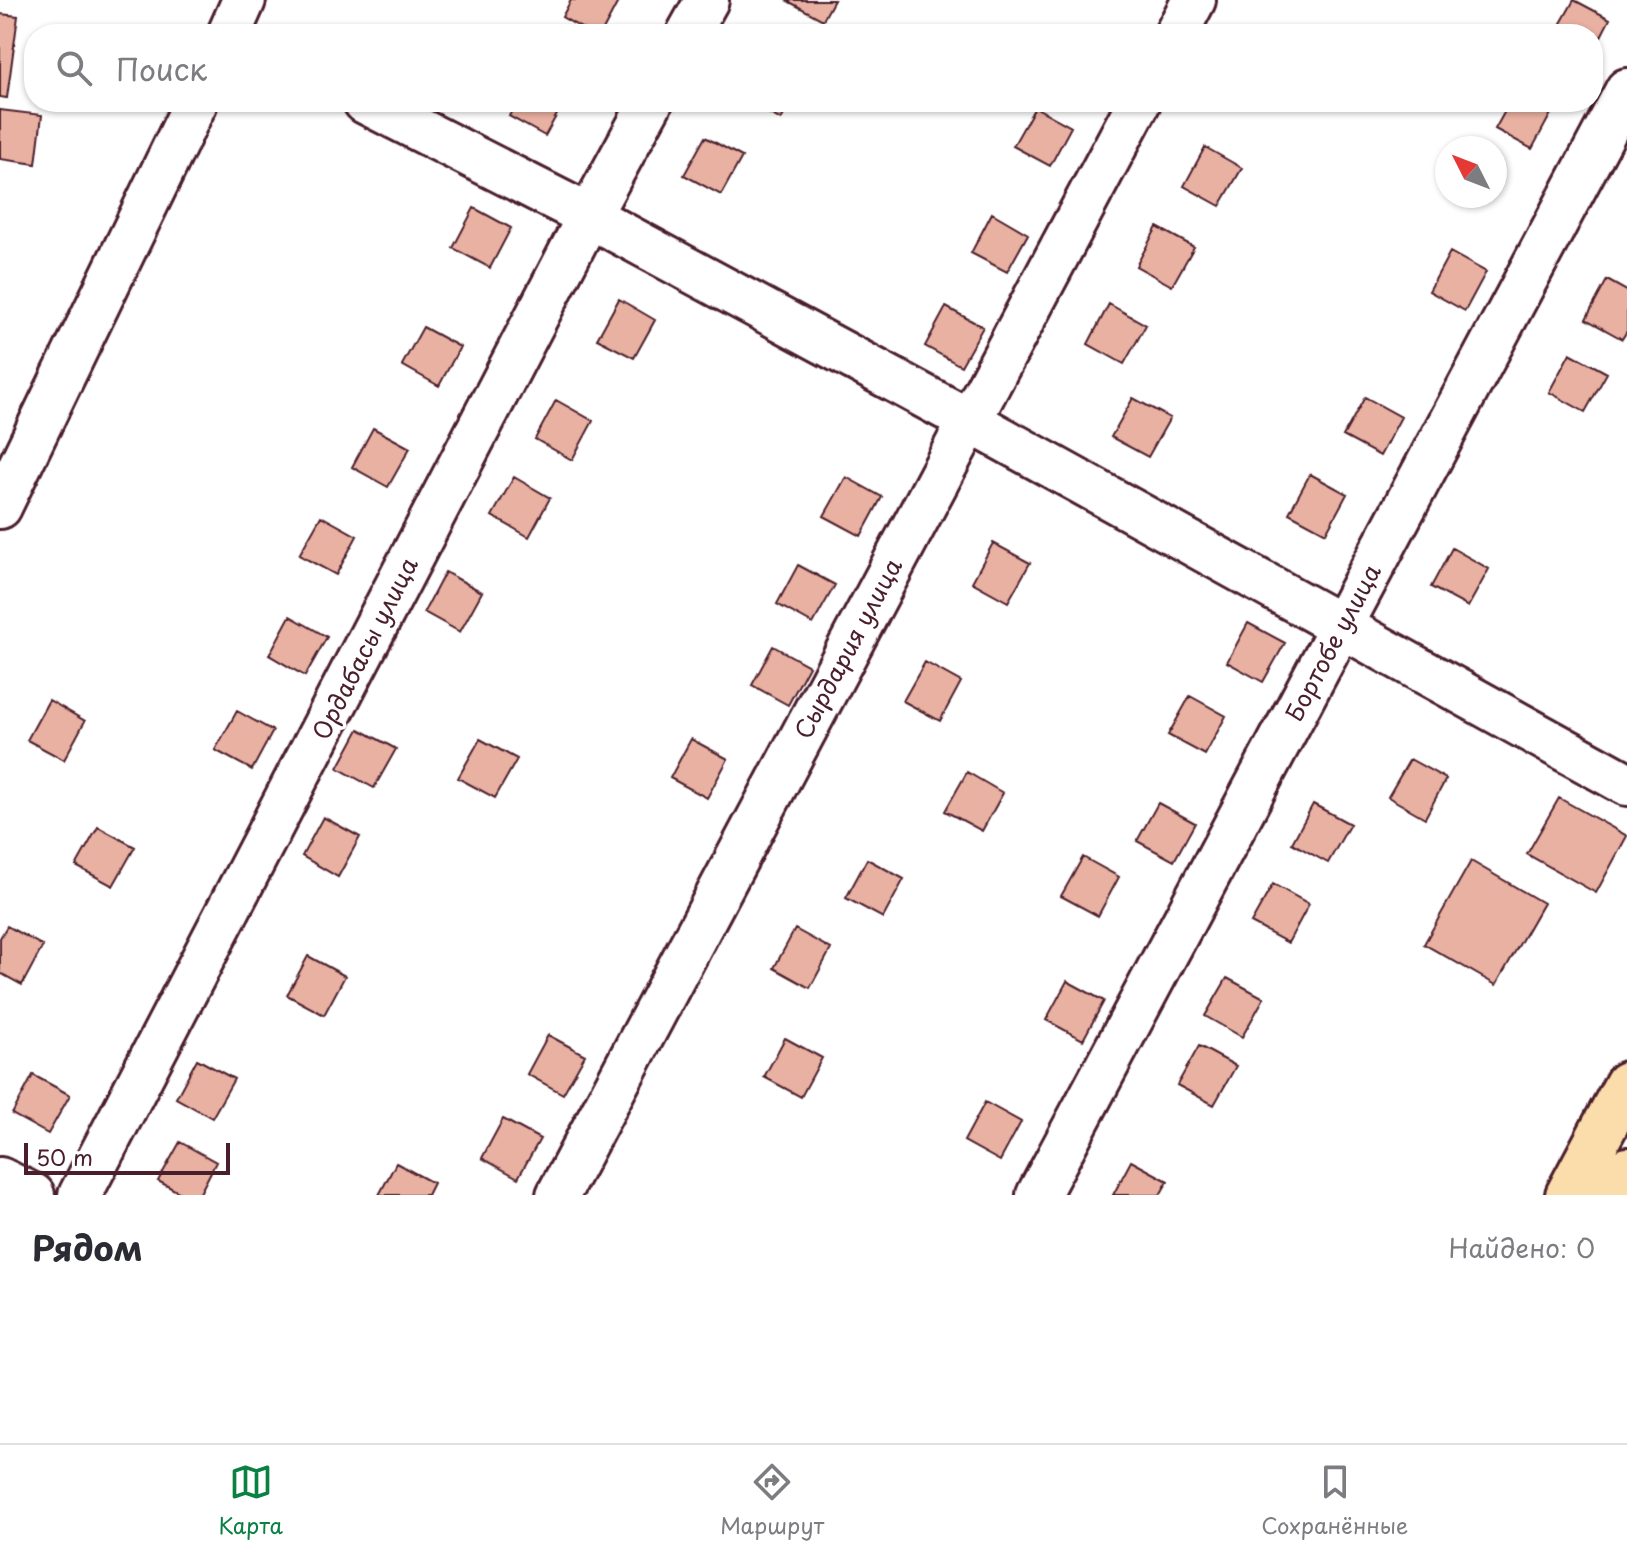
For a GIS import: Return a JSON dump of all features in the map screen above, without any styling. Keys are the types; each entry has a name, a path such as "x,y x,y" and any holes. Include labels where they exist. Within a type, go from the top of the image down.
{"main road":[{"path":"1568,1195 1627,1084"},
{"path":"1614,1195 1627,1170"}],"street":[{"path":"694,24 707,0"},
{"path":"1181,24 1194,0"},
{"name":"Бортобе улица","path":"1038,1195 1627,90"},
{"path":"0,507 10,462 191,112"},
{"path":"385,112 589,216 968,420 1627,784"},
{"name":"Ордабасы улица","path":"80,1195 646,112"},
{"name":"Сырдария улица","path":"558,1195 1134,112"},
{"path":"0,1179 33,1195"}],"building":[{"path":"571,0 619,0 606,24 574,24 562,17"},
{"path":"786,0 834,0 823,20"},
{"path":"1574,0 1610,19 1603,33 1603,24 1561,24"},
{"path":"0,14 18,16 7,98 0,97"},
{"path":"0,110 42,115 36,164 0,159"},
{"path":"511,112 558,112 545,136 509,116"},
{"path":"766,112 785,112 781,120"},
{"path":"1032,112 1044,112 1071,127 1050,166 1013,146"},
{"path":"1504,112 1552,112 1532,149 1495,129"},
{"path":"705,137 742,157 721,195 684,175"},
{"path":"1205,147 1242,168 1220,206 1184,186"},
{"path":"474,208 511,228 490,268 453,248"},
{"path":"992,213 1028,234 1007,272 971,253"},
{"path":"1157,227 1194,247 1172,286 1136,266"},
{"path":"1450,252 1486,272 1465,311 1429,291"},
{"path":"1607,280 1627,291 1627,331 1622,339 1586,319"},
{"path":"619,299 655,320 634,358 597,339"},
{"path":"1109,304 1146,325 1124,364 1088,344"},
{"path":"946,307 983,327 961,366 925,346"},
{"path":"423,327 460,347 439,386 402,365"},
{"path":"1570,353 1607,373 1585,412 1549,392"},
{"path":"1365,397 1401,417 1380,456 1343,436"},
{"path":"1133,398 1170,418 1148,457 1111,437"},
{"path":"556,400 593,421 572,460 535,439"},
{"path":"373,428 410,448 388,487 352,467"},
{"path":"1310,474 1347,494 1326,533 1289,513"},
{"path":"514,477 550,498 529,537 492,516"},
{"path":"846,477 882,497 861,536 824,516"},
{"path":"321,516 357,536 336,575 299,555"},
{"path":"993,543 1030,563 1008,602 972,582"},
{"path":"1452,548 1489,569 1468,607 1431,587"},
{"path":"798,565 835,585 813,624 777,604"},
{"path":"445,572 482,592 460,632 424,612"},
{"path":"290,616 327,637 305,676 269,655"},
{"path":"1248,623 1285,643 1263,682 1227,662"},
{"path":"773,646 809,666 788,705 752,685"},
{"path":"925,662 961,682 940,721 903,701"},
{"path":"1190,696 1226,716 1205,755 1168,735"},
{"path":"49,700 85,721 64,760 27,740"},
{"path":"237,711 273,731 252,770 215,750"},
{"path":"359,729 396,749 374,788 338,768"},
{"path":"480,739 517,759 495,798 458,778"},
{"path":"691,739 728,759 707,798 670,778"},
{"path":"1410,759 1446,779 1425,818 1388,797"},
{"path":"967,772 1003,793 982,831 945,811"},
{"path":"1559,798 1627,836 1596,893 1527,854"},
{"path":"1158,803 1195,823 1174,861 1137,841"},
{"path":"1313,804 1350,824 1328,863 1292,843"},
{"path":"323,817 360,837 338,877 302,856"},
{"path":"98,827 135,847 113,886 76,866"},
{"path":"1083,857 1119,877 1098,916 1061,896"},
{"path":"867,859 904,879 883,918 846,898"},
{"path":"1471,861 1543,903 1496,985 1424,944"},
{"path":"1273,884 1309,904 1288,943 1251,923"},
{"path":"7,926 43,946 22,985 0,973 0,938"},
{"path":"795,929 831,949 810,988 774,968"},
{"path":"308,956 345,976 324,1015 287,995"},
{"path":"1227,978 1264,998 1242,1037 1205,1016"},
{"path":"1067,981 1104,1001 1083,1040 1046,1020"},
{"path":"548,1035 585,1055 563,1094 527,1074"},
{"path":"785,1038 822,1058 801,1097 764,1077"},
{"path":"1199,1046 1236,1066 1214,1105 1177,1085"},
{"path":"197,1059 234,1079 212,1118 176,1098"},
{"path":"33,1075 70,1095 48,1134 12,1114"},
{"path":"985,1102 1021,1122 1000,1161 964,1141"},
{"path":"503,1119 540,1139 518,1178 482,1158"},
{"path":"180,1142 216,1162 199,1195 184,1195 158,1181"},
{"path":"1131,1161 1168,1181 1160,1195 1113,1195"},
{"path":"396,1163 433,1183 427,1195 379,1195"}]}
